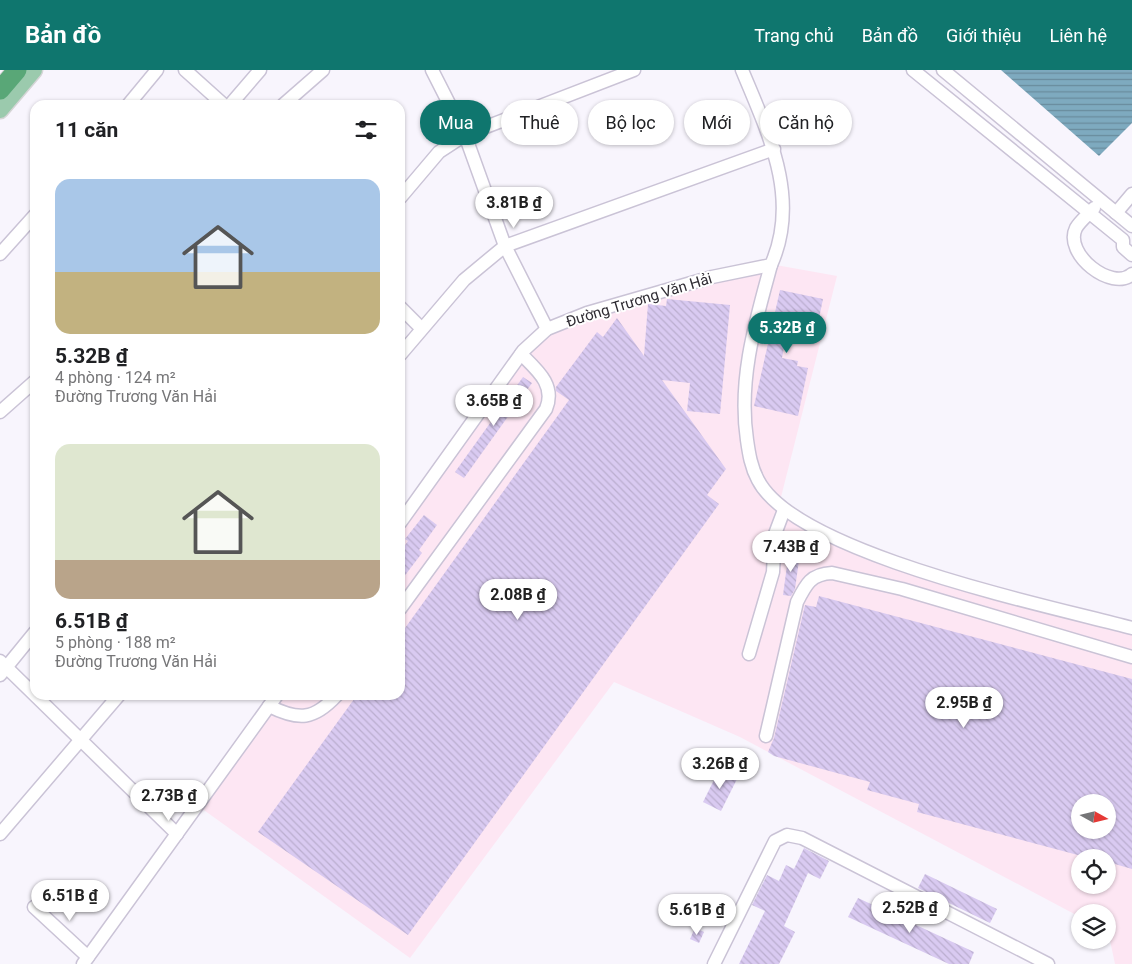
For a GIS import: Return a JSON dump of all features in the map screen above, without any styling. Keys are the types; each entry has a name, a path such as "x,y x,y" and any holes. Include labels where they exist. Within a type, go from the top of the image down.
{"highway":[{"path":"0,90 17,70"}],"main road":[{"path":"0,110 34,70"}],"street":[{"path":"132,100 157,70"},
{"path":"185,70 218,100"},
{"path":"234,100 260,70"},
{"path":"289,100 323,70"},
{"path":"432,70 447,100"},
{"path":"491,125 634,70"},
{"path":"742,70 774,149 784,199 780,246 771,265 757,318 744,390 750,462 762,486 770,497 784,510 830,537 894,562 1132,628"},
{"path":"913,70 1123,240 1124,246 1132,255"},
{"path":"943,70 1132,227 1123,240"},
{"path":"953,102 964,88"},
{"path":"405,192 439,152 449,145"},
{"path":"468,145 505,246 547,329"},
{"path":"405,349 464,280 505,246 774,149"},
{"path":"1116,213 1132,194"},
{"path":"1101,200 1076,229 1075,236 1078,251 1085,263 1095,272 1127,279 1132,274"},
{"path":"0,254 30,221"},
{"name":"Đường Trương Văn Hải","path":"405,516 521,354 547,329 587,313 712,277 771,265"},
{"path":"405,312 421,328"},
{"path":"405,602 546,409 550,398 547,384 542,375 521,354"},
{"path":"0,412 30,385"},
{"path":"749,654 773,572 775,534 784,510"},
{"path":"766,736 797,602 808,582 815,576 824,573 832,573 902,589 1132,657"},
{"path":"30,637 2,668 30,694"},
{"path":"36,700 177,834"},
{"path":"0,834 81,742 115,700"},
{"path":"34,907 86,960 273,700 288,715 309,715 324,709 332,700"},
{"path":"714,964 775,841 787,835 802,838 1048,964"}],"shaded area":[{"path":"776,265 837,276 780,501 762,478 750,434 750,371"},
{"path":"766,270 742,370 755,483 767,500 780,512 828,541 1132,632 1132,964 1115,964 1112,949 1116,949 1116,904 1071,904 1071,912 740,737 614,682 410,958 201,808 278,700 405,700 405,523 527,354 550,332 588,318 712,281"}],"water":[{"path":"1001,70 1132,70 1132,123 1099,156"}],"building":[{"path":"780,290 823,299 815,338 787,332 782,358 798,361 797,366 808,368 798,416 754,406"},
{"path":"667,299 730,305 720,414 687,411 690,383 662,380 726,469 707,495 719,504 408,935 258,832 353,700 405,700 405,628 569,400 556,391 556,387 597,332 603,337 617,318 644,356 648,304 666,306"},
{"path":"523,377 532,383 464,478 455,472"},
{"path":"424,515 437,525 419,550 422,553 405,575 405,545 408,541 405,539"},
{"path":"789,551 800,553 795,589 791,596 783,595"},
{"path":"819,596 1132,679 1132,869 1116,864 1116,849 1071,849 1071,853 917,812 919,804 867,790 870,782 774,756 768,752 774,738 805,605 816,607"},
{"path":"720,768 738,777 721,811 703,802"},
{"path":"804,848 829,861 820,879 808,873 784,926 795,932 779,964 739,964 765,911 752,905 767,875 779,881 786,865 794,869"},
{"path":"925,874 997,909 990,923 918,888"},
{"path":"858,898 974,952 969,964 949,964 848,917"},
{"path":"695,928 704,932 699,943 690,939"}]}
